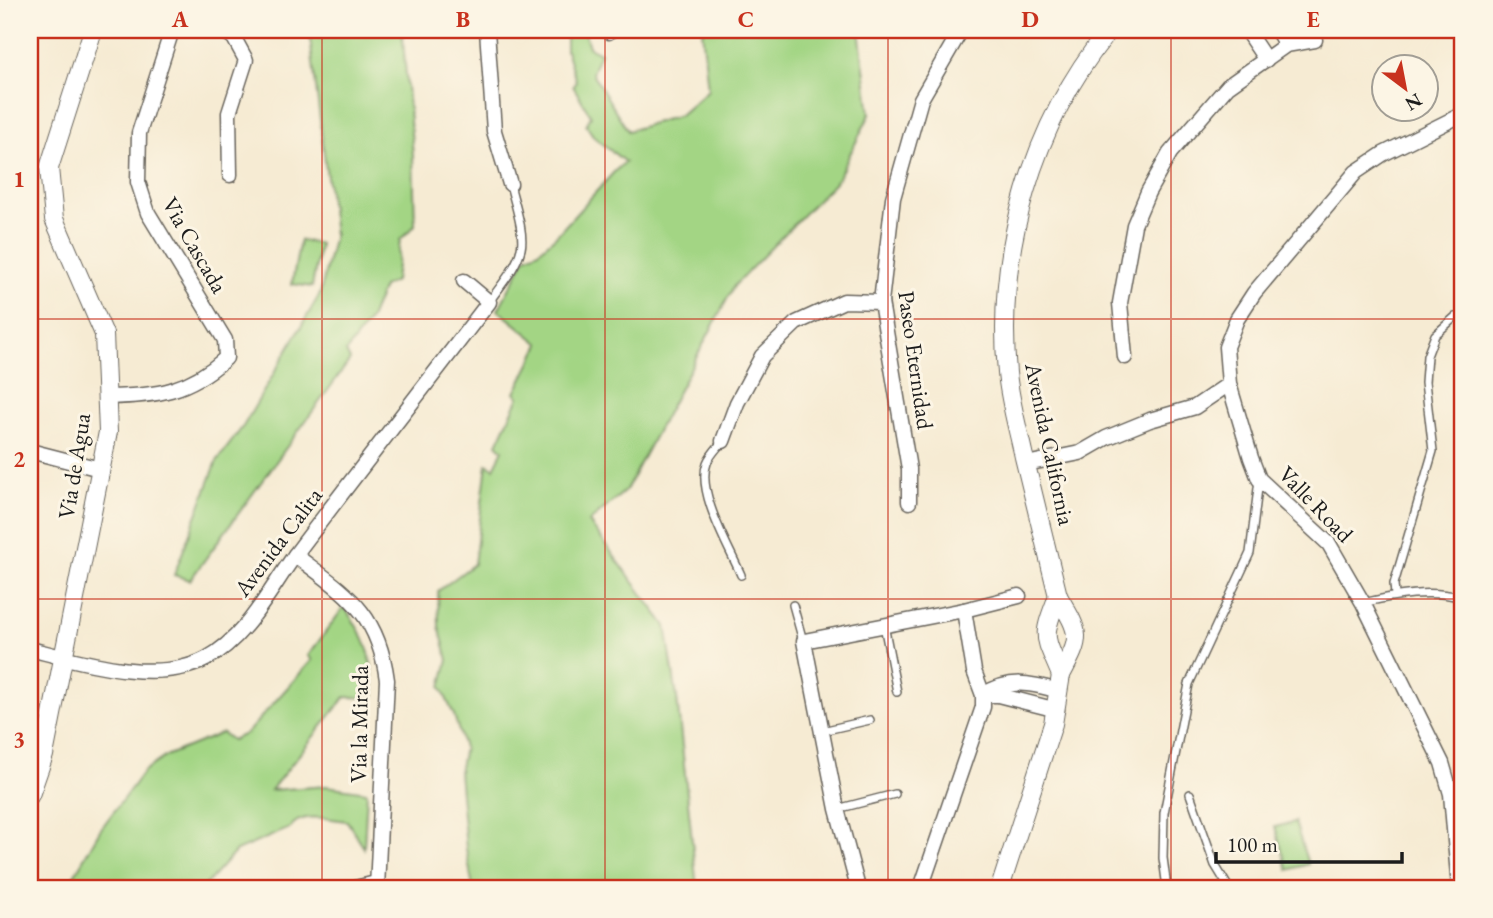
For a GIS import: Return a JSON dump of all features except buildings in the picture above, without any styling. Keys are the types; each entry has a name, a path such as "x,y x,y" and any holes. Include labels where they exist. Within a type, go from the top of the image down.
{"street":[{"name":"Via de Agua","path":"30,795 44,755 108,432 104,334 54,219 49,168 93,30"},
{"name":"Via Cascada","path":"108,397 154,396 184,386 226,358 225,340 148,213 138,182 139,133 172,30"},
{"path":"223,30 234,38 246,60 229,113 230,175"},
{"path":"487,30 494,131 510,184"},
{"name":"Paseo Eternidad","path":"909,502 909,469 881,302 893,198 914,124 922,99 961,30"},
{"name":"Avenida California","path":"1000,888 1057,710 1060,683 1075,648 1077,634 1058,596 1013,410 1007,373 1006,324 1013,247 1021,202 1037,151 1064,95 1108,30"},
{"path":"1246,30 1266,60"},
{"path":"1277,30 1286,45"},
{"path":"1125,357 1120,303 1134,225 1148,192 1170,153 1228,86 1286,45 1315,40"},
{"name":"Valle Road","path":"1459,888 1451,794 1442,763 1363,603 1329,544 1259,479 1229,384 1226,347 1245,305 1356,172 1463,114"},
{"path":"464,281 489,302"},
{"path":"723,441 737,403 762,356 796,323 844,301 881,302"},
{"name":"Avenida Calita","path":"30,649 141,672 166,672 206,659 238,635 295,555 489,302"},
{"path":"1026,464 1080,453 1106,438 1150,420 1195,407 1229,384"},
{"path":"30,451 100,469"},
{"name":"Via la Mirada","path":"295,555 359,606 384,655 387,680 376,886"},
{"path":"858,888 837,809 804,641 964,610 1019,596"},
{"name":"Avenida California","path":"1058,596 1047,622 1045,640 1060,683"},
{"path":"921,888 983,707 983,695 974,671 964,610"},
{"path":"983,695 998,686 1060,683"},
{"path":"983,695 998,695 1057,710"},
{"path":"355,888 376,886"}],"lane":[{"path":"489,302 511,270 521,248 521,230 510,184"},
{"path":"1395,596 1394,584 1433,452 1425,382 1427,356 1435,335 1455,317"},
{"path":"723,441 707,460 704,475 709,501 741,575"},
{"path":"1167,888 1163,859 1164,813 1189,684 1250,553 1259,479"},
{"path":"1363,603 1395,596 1440,594 1463,598"},
{"path":"793,605 804,641"},
{"path":"883,625 897,692"},
{"path":"821,731 870,720"},
{"path":"837,809 895,794"},
{"path":"1190,794 1215,865 1229,888"}],"green space":[{"path":"309,30 326,30 333,36 333,30 402,30 413,155 415,225 400,240 395,281 383,287 370,319 346,352 350,360 190,580 174,575 217,461 244,425 320,294 334,235"},
{"path":"566,30 584,30 589,47 600,53 592,73 628,131 680,115 708,90 702,30 859,30 870,114 837,180 734,286 626,490 589,522 666,626 677,698 697,888 473,888 466,848 459,772 464,748 454,715 441,687 448,660 439,626 438,591 474,564 487,464 494,468 503,450 497,444 519,397 515,393 540,344 498,310 526,257 539,251 556,236 625,162 594,137 586,125 591,116 573,86 576,81 566,50"},
{"path":"300,240 320,244 312,287 292,284"},
{"path":"344,607 368,650 374,698 345,697 271,790 327,786 367,792 364,848 347,821 308,818 236,851 203,888 67,888 100,830 144,771 168,755 222,733 232,740 247,733 312,660 308,656"},
{"path":"1295,822 1308,864 1288,870 1275,827"}]}
